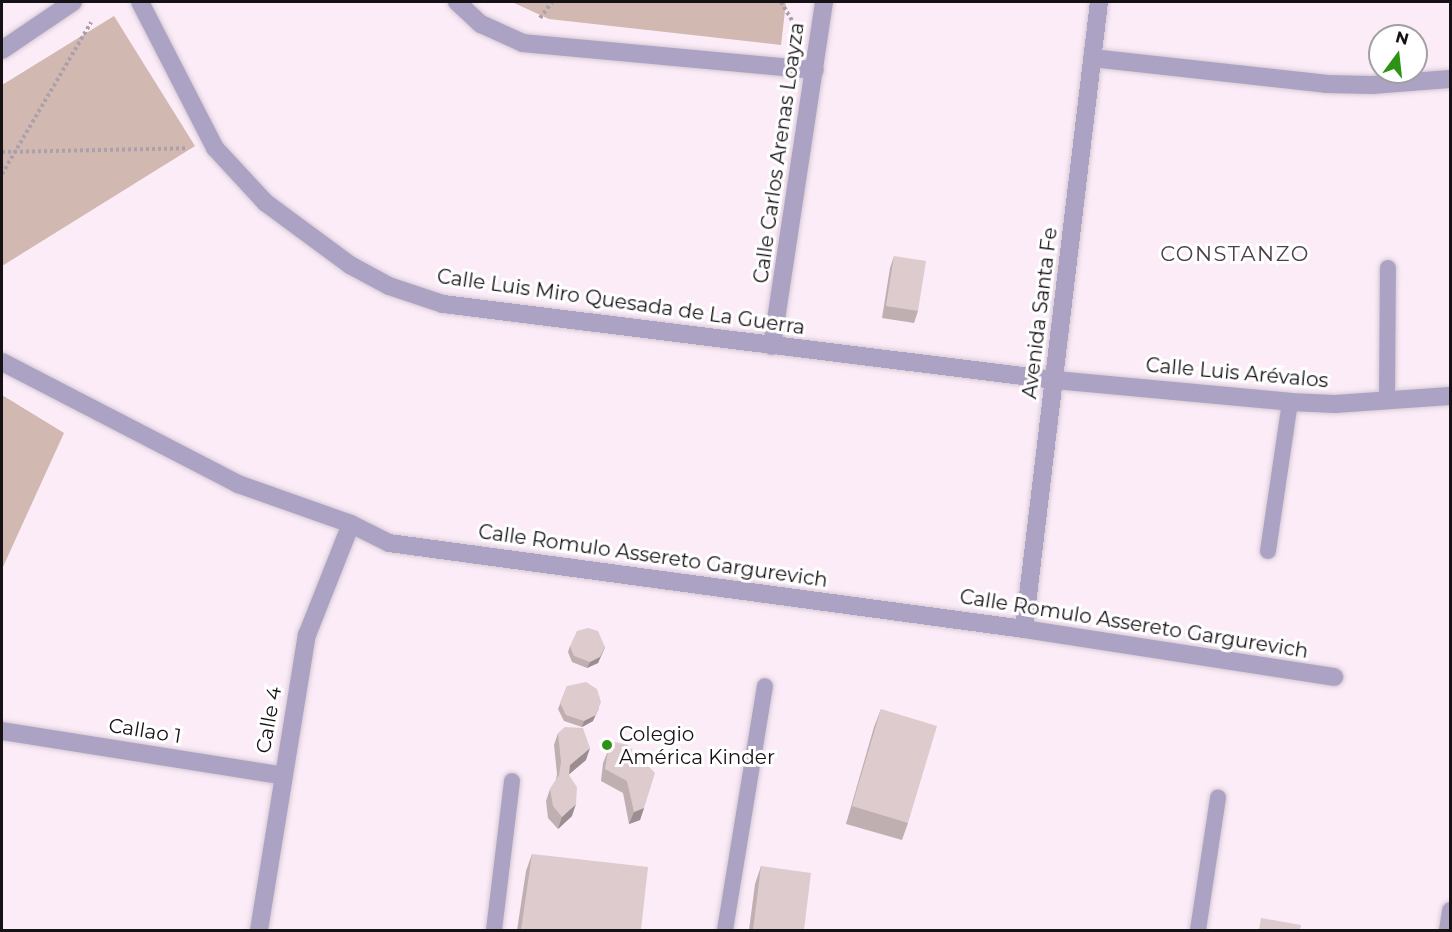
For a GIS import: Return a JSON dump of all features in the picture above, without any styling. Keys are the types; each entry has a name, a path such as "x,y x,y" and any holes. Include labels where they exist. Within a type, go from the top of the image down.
{"street":[{"path":"2,50 73,2"},
{"name":"Calle Luis Miro Quesada de La Guerra","path":"140,2 215,148 266,203 350,265 389,286 443,304 1055,380"},
{"path":"458,2 482,24 523,43 815,70"},
{"name":"Calle Carlos Arenas Loayza","path":"772,346 824,2"},
{"name":"Avenida Santa Fe","path":"1024,629 1099,2"},
{"path":"1092,58 1326,84 1372,85 1450,79"},
{"name":"Calle Romulo Assereto Gargurevich","path":"2,362 238,484 351,524 389,543 1024,629 1335,677"},
{"name":"Calle Luis Arévalos","path":"1055,380 1290,402 1450,396"},
{"name":"Calle 4","path":"259,930 281,775 307,635 351,524"},
{"name":"Callao 1","path":"2,731 281,775"}],"lane":[{"path":"1387,400 1388,268"},
{"path":"1268,550 1290,402"},
{"path":"725,930 765,686"},
{"path":"494,930 512,781"},
{"path":"1198,930 1218,798"},
{"path":"1447,930 1450,910"}],"path":[{"path":"2,174 97,12"},
{"path":"2,152 215,148"}],"shaded area":[{"path":"512,2 786,2 781,45 549,19"},
{"path":"114,16 195,146 2,266 2,85"},
{"path":"2,395 64,433 2,569"}],"building":[{"path":"894,256 926,261 918,311 886,306"},
{"path":"588,628 598,631 605,647 600,657 590,662 574,656 570,646 577,631"},
{"path":"586,682 597,689 601,702 596,715 584,721 566,715 560,703 567,686"},
{"path":"881,709 937,726 908,823 852,806"},
{"path":"565,727 583,728 590,748 570,765 569,775 577,787 576,804 562,817 553,806 550,789 559,775 561,762 558,733"},
{"path":"615,742 628,745 655,773 644,808 634,812 627,781 605,769 608,751"},
{"path":"532,854 648,867 641,930 521,930"},
{"path":"761,866 811,873 804,930 753,930"},
{"path":"1261,918 1301,925 1300,930 1259,930"}],"place":[{"name":"Colegio América Kinder","path":"607,745"}],"district":[{"name":"CONSTANZO","path":"1235,254"}]}
